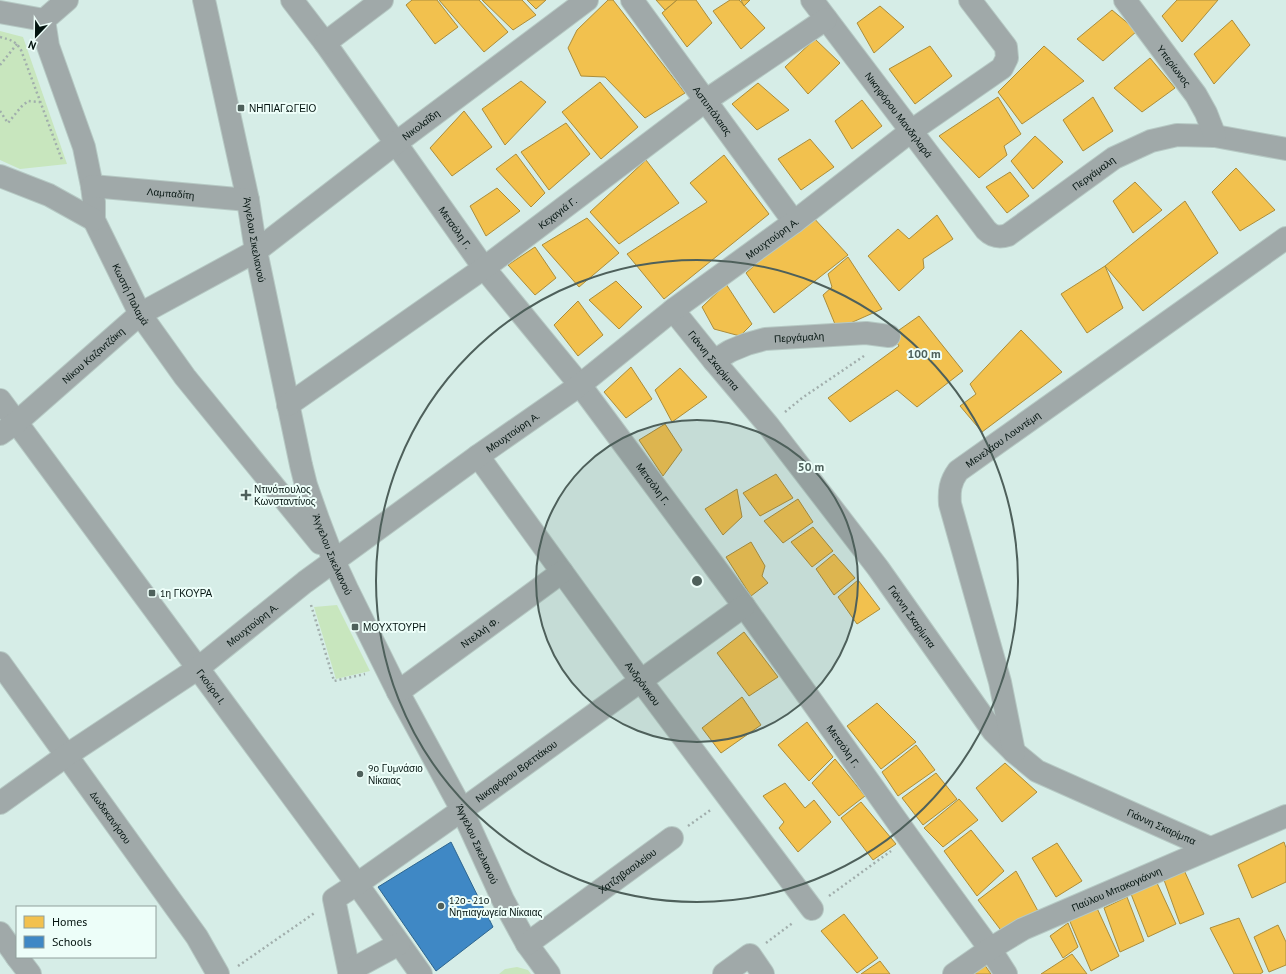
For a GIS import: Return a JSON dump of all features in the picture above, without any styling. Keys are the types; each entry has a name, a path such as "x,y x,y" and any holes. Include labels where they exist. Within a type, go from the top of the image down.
{"street":[{"path":"0,12 44,20 67,0"},
{"name":"Άγγελου Σικελιανού","path":"204,0 248,200 256,251 306,485 334,561 398,692 462,810 503,900 527,944 549,974"},
{"name":"Μετσόλη Γ.","path":"292,0 325,43 484,268 580,385 744,606 990,949 1006,974"},
{"path":"325,43 382,0"},
{"name":"Νικολαΐδη","path":"256,251 396,143 587,0"},
{"name":"Αστυπάλαιας","path":"632,0 794,222"},
{"name":"Νικηφόρου Μανδηλαρά","path":"812,0 986,230"},
{"name":"Μουχτούρη Α.","path":"0,803 197,668 305,582 478,456 580,385 673,310 794,222 911,131 1002,68 1008,58 1006,47 970,0"},
{"name":"Υπερίωνος","path":"1126,0 1196,95 1206,113 1215,136"},
{"name":"Κεχαγιά Γ.","path":"288,405 484,268 705,101 826,18"},
{"name":"Κωστή Παλαμά","path":"44,20 48,46 84,147 92,186 94,220 140,314 185,377 318,539 334,561"},
{"name":"Περγάμαλη","path":"986,230 990,235 996,237 1008,235 1114,158 1151,141 1177,135 1215,136 1286,149"},
{"path":"0,176 49,195 94,220"},
{"name":"Λαμπαδίτη","path":"92,186 248,200"},
{"name":"Μενελάου Λουντέμη","path":"1014,752 1000,682 950,504 950,484 953,478 958,471 1286,238"},
{"name":"Νίκου Καζαντζάκη","path":"8,428 140,314 256,251"},
{"name":"Γιάννη Σκαρίμπα","path":"673,310 768,425 878,568 994,731 1014,752 1037,771 1210,848"},
{"name":"Περγάμαλη","path":"714,361 730,351 765,339 866,333 889,336"},
{"name":"Γκούρα Ι.","path":"0,400 8,428 197,668 357,884 421,974"},
{"name":"Ανδρόνικου","path":"478,456 641,681 812,909"},
{"name":"Ντελλή Φ.","path":"398,692 562,572"},
{"name":"Νικηφόρου Βρεττάκου","path":"334,899 462,810 744,606"},
{"name":"Δωδεκανήσου","path":"0,663 197,937 225,972"},
{"name":"Παύλου Μπακογιάννη","path":"954,974 990,949 1023,929 1286,816"},
{"name":"Χατζηβασιλείου","path":"527,944 672,838"},
{"path":"334,899 349,972 399,944"},
{"path":"0,934 16,956"},
{"path":"724,974 750,955 764,974"},
{"path":"18,958 30,974"}],"path":[{"path":"0,37 11,40 17,44 21,50 62,160"},
{"path":"0,64 17,44"},
{"path":"0,111 8,123 20,108 28,101 40,102"},
{"path":"802,398 846,368"},
{"path":"305,582 334,681 387,669"},
{"path":"672,838 728,797"},
{"path":"225,972 334,899"}],"green space":[{"path":"0,31 23,37 67,164 20,169 0,160"},
{"path":"337,605 370,671 336,679 314,607"},
{"path":"517,967 528,970 531,974 499,974 505,969"}],"building: Homes":[{"path":"412,0 437,0 458,27 435,44 406,5"},
{"path":"439,0 479,0 508,32 484,52"},
{"path":"482,0 522,0 536,15 513,30"},
{"path":"527,0 546,0 536,9"},
{"path":"608,0 613,0 685,93 645,118 605,77 581,76 568,48 577,30"},
{"path":"656,0 677,0 665,10"},
{"path":"677,0 696,0 712,23 687,47 662,13"},
{"path":"730,0 739,0 765,28 741,49 713,11"},
{"path":"741,0 750,0 744,6"},
{"path":"1177,0 1218,0 1182,42 1162,16"},
{"path":"880,6 904,27 874,53 857,23"},
{"path":"1112,10 1137,31 1103,61 1077,39"},
{"path":"1232,20 1250,45 1214,84 1194,54"},
{"path":"815,39 840,63 808,94 785,67"},
{"path":"930,46 952,76 915,104 889,69"},
{"path":"1044,46 1084,81 1022,124 998,92"},
{"path":"1150,58 1175,88 1142,112 1114,88"},
{"path":"521,81 546,102 505,145 482,109"},
{"path":"600,82 638,127 601,159 562,112"},
{"path":"758,83 789,110 757,130 732,104"},
{"path":"998,97 1021,134 1004,146 1007,155 979,178 939,136"},
{"path":"1093,97 1113,131 1083,151 1063,120"},
{"path":"862,100 882,126 852,149 835,121"},
{"path":"464,111 492,147 452,176 430,148"},
{"path":"566,123 590,154 549,190 521,152"},
{"path":"1035,136 1063,162 1033,189 1011,161"},
{"path":"810,139 834,167 801,190 778,159"},
{"path":"516,154 545,193 531,207 496,169"},
{"path":"724,155 769,214 664,299 627,254 707,202 690,183"},
{"path":"646,160 679,203 619,244 590,212"},
{"path":"1236,168 1275,210 1240,231 1212,192"},
{"path":"1010,172 1029,196 1007,213 986,187"},
{"path":"1135,182 1162,210 1133,233 1113,201"},
{"path":"497,188 520,211 486,236 470,206"},
{"path":"1185,201 1218,253 1143,311 1105,266"},
{"path":"811,215 848,255 774,313 746,273"},
{"path":"937,215 953,239 923,259 924,268 899,291 868,256 898,229 909,239"},
{"path":"587,218 619,253 579,287 542,245"},
{"path":"535,247 556,278 535,295 508,265"},
{"path":"848,257 882,309 837,329 823,295 832,287 828,274"},
{"path":"1105,266 1123,308 1087,333 1061,294"},
{"path":"616,281 642,307 619,329 589,300"},
{"path":"726,284 752,324 740,336 714,329 702,307"},
{"path":"578,301 603,335 578,356 554,325"},
{"path":"919,316 963,371 917,407 897,390 850,422 828,398 899,346 892,335"},
{"path":"1021,330 1062,372 982,432 960,406 976,394 970,384"},
{"path":"631,367 652,399 626,418 604,392"},
{"path":"680,368 707,397 672,422 655,390"},
{"path":"665,424 682,450 663,476 639,440"},
{"path":"776,474 793,498 760,516 743,493"},
{"path":"737,489 742,517 723,535 705,509"},
{"path":"798,499 813,522 783,543 764,521"},
{"path":"813,527 833,551 812,567 791,542"},
{"path":"751,542 765,566 762,576 768,583 751,596 726,557"},
{"path":"834,554 855,578 834,595 816,569"},
{"path":"858,580 880,609 857,624 838,597"},
{"path":"744,632 778,677 749,696 717,653"},
{"path":"742,697 761,725 721,753 702,728"},
{"path":"877,703 916,742 881,769 847,726"},
{"path":"807,722 833,757 809,781 778,745"},
{"path":"916,745 935,770 898,796 882,772"},
{"path":"835,759 865,796 839,816 812,783"},
{"path":"1005,763 1037,792 1002,822 976,788"},
{"path":"936,773 957,799 923,825 902,798"},
{"path":"785,783 805,808 814,800 831,822 798,852 779,828 784,822 763,796"},
{"path":"959,799 978,820 943,847 924,828"},
{"path":"861,802 896,844 873,860 841,818"},
{"path":"971,830 1004,871 977,896 944,851"},
{"path":"1284,842 1286,848 1286,882 1252,898 1238,865"},
{"path":"1057,843 1082,881 1056,897 1032,858"},
{"path":"1184,870 1204,914 1180,924 1164,880"},
{"path":"1016,871 1038,911 1003,933 978,900"},
{"path":"1157,883 1176,924 1148,937 1131,894"},
{"path":"1127,897 1144,941 1120,952 1104,908"},
{"path":"1096,906 1119,956 1091,971 1068,917"},
{"path":"844,914 878,958 857,973 821,931"},
{"path":"1239,918 1263,972 1260,974 1234,974 1210,928"},
{"path":"1068,923 1078,947 1063,958 1050,936"},
{"path":"1278,925 1286,942 1286,965 1269,972 1254,937"},
{"path":"1072,954 1087,974 1041,974"},
{"path":"880,961 890,974 861,974"},
{"path":"984,964 991,974 970,974"}],"building: Schools":[{"path":"451,842 493,927 436,971 378,887"}],"place":[{"name":"ΝΗΠΙΑΓΩΓΕΙΟ","path":"241,108"},
{"name":"Ντινόπουλος Κωνσταντίνος","path":"246,495"},
{"name":"1η ΓΚΟΥΡΑ","path":"152,593"},
{"name":"ΜΟΥΧΤΟΥΡΗ","path":"355,627"},
{"name":"9ο Γυμνάσιο Νίκαιας","path":"360,774"},
{"name":"12ο - 21ο Νηπιαγωγεία Νίκαιας","path":"441,906"}]}
